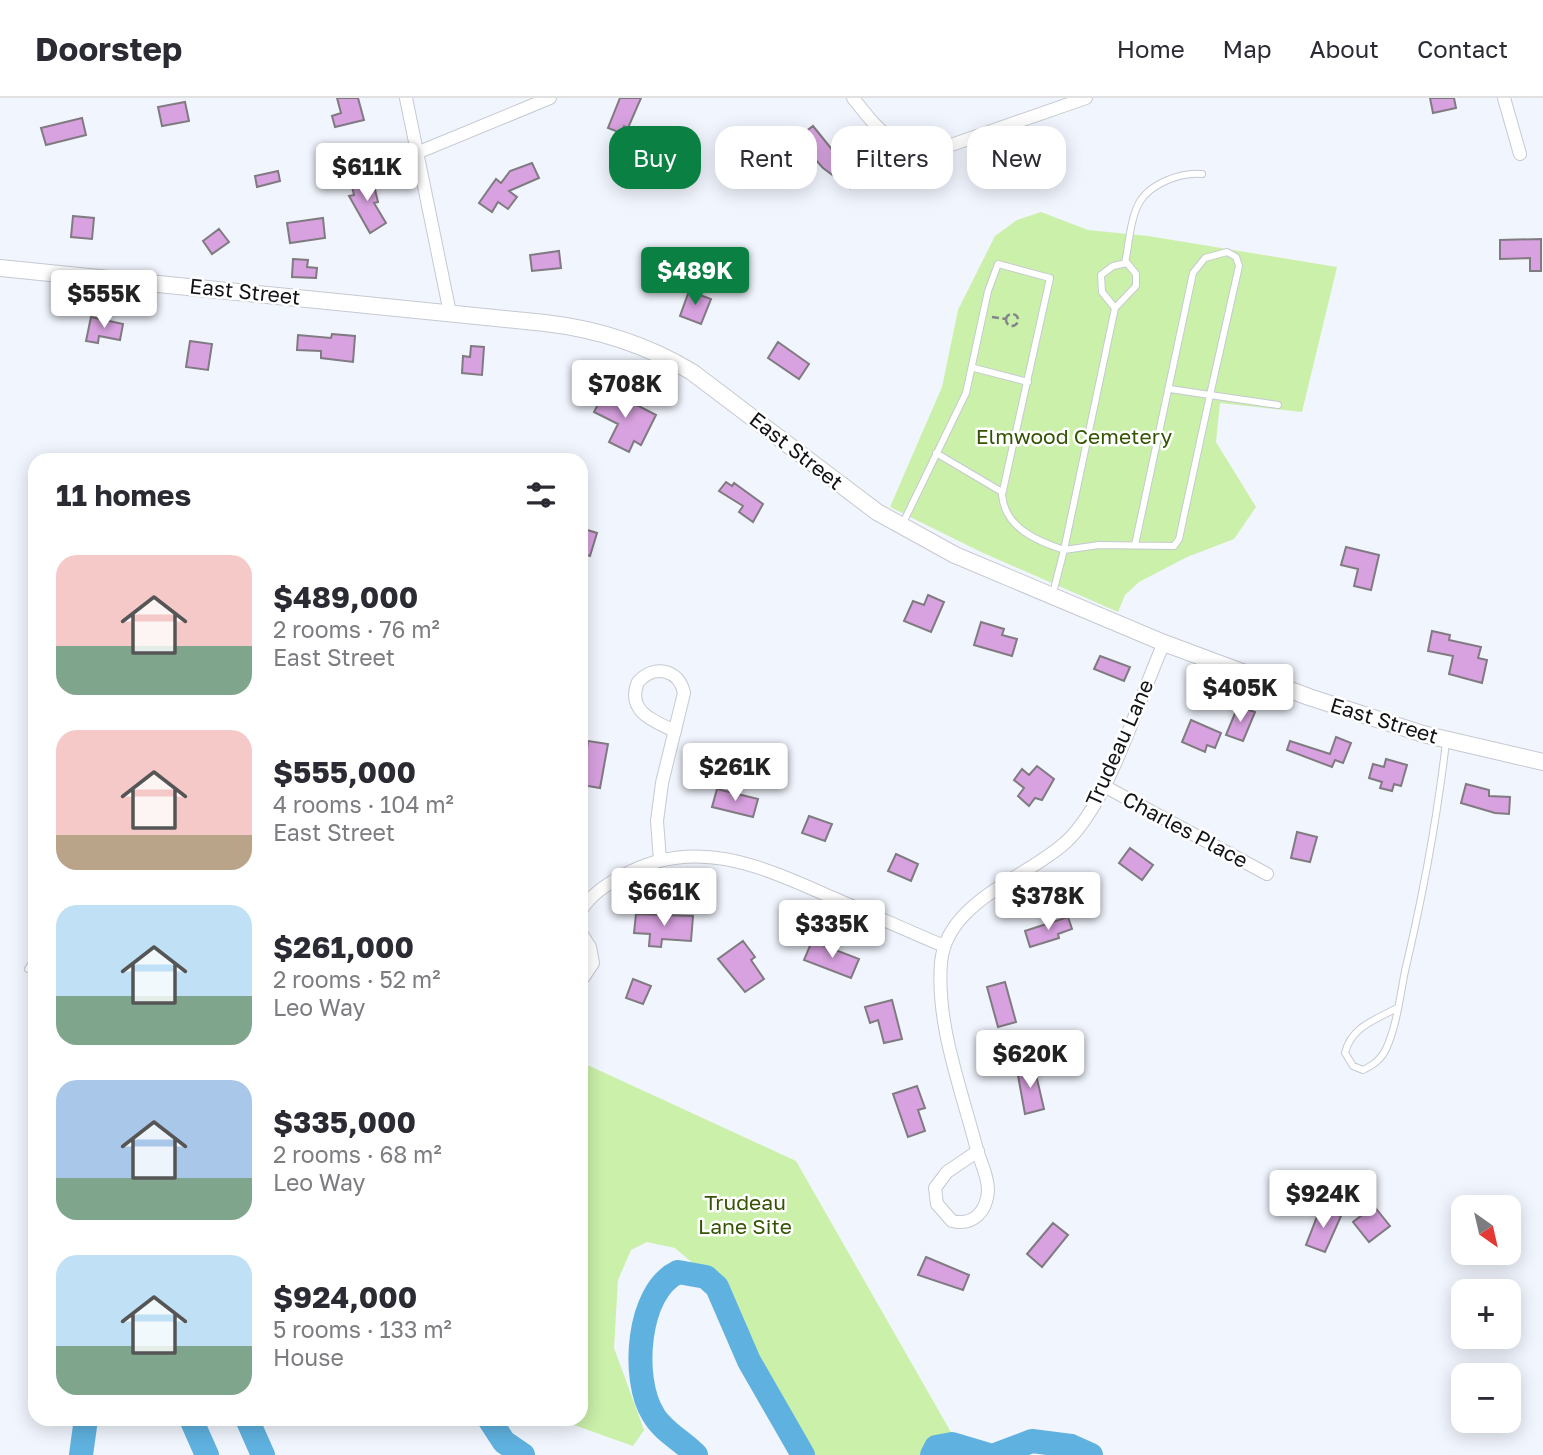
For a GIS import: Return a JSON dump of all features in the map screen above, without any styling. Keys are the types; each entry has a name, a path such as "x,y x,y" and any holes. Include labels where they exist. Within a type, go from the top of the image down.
{"street":[{"path":"405,98 419,152 450,313"},
{"path":"419,152 550,98"},
{"path":"853,98 883,136 911,148 934,151 1086,98"},
{"path":"1504,98 1520,155"},
{"name":"East Street","path":"0,268 585,329 659,354 712,387 845,489 901,527 955,555 1164,643 1339,707 1447,740 1543,762"},
{"name":"Trudeau Lane","path":"944,946 952,931 978,904 1066,842 1081,825 1104,786 1164,643"},
{"path":"660,860 659,806 684,699 683,687 671,673 653,671 638,682 635,702 642,714 675,731"},
{"name":"Charles Place","path":"1104,786 1267,874"},
{"path":"588,901 619,878 660,860 696,855 750,863 944,946 941,977 944,1016 988,1182 986,1206 971,1220 952,1222 937,1204 935,1188 947,1172 978,1151"},
{"path":"588,944 593,962 588,970"}],"lane":[{"path":"1125,263 1139,203 1143,198 1180,175 1202,174"},
{"path":"901,527 960,410 974,368 998,264 1050,278 1002,492 1005,509 1028,536 1064,550 1099,545 1171,547 1178,542 1239,266 1236,257 1227,252 1205,258 1193,273 1135,545"},
{"path":"1052,597 1115,308 1136,286 1136,274 1125,263"},
{"path":"1115,308 1102,292 1101,275 1107,269 1125,263"},
{"path":"974,368 1028,382"},
{"path":"1170,389 1278,405"},
{"path":"936,453 1002,492"},
{"path":"1397,1008 1368,1023 1348,1040 1345,1053 1353,1066 1363,1070 1382,1057 1397,1008 1437,816 1447,740"}],"path":[{"path":"984,316 1006,319"}],"green space":[{"name":"Elmwood Cemetery","path":"1041,212 1088,230 1148,236 1337,267 1302,412 1220,403 1216,442 1256,507 1234,539 1187,557 1139,582 1125,595 1118,612 981,552 890,507 942,387 958,310 995,236 1017,220"},
{"name":"Trudeau Lane Site","path":"588,1065 796,1161 960,1448 942,1455 790,1455 766,1367 709,1277 675,1248 647,1242 631,1250 618,1280 614,1348 644,1430 633,1446 577,1426 588,1426"}],"building":[{"path":"337,98 358,98 364,120 335,127 332,116 341,113"},
{"path":"620,98 641,98 629,126 608,128"},
{"path":"1430,98 1454,98 1456,108 1433,113"},
{"path":"185,102 189,121 162,126 158,107"},
{"path":"82,118 86,135 46,145 41,128"},
{"path":"817,131 831,148 831,174 817,161"},
{"path":"532,163 539,178 509,191 517,197 508,209 498,202 492,212 479,203 496,179 501,183 510,171"},
{"path":"278,171 280,181 257,187 255,176"},
{"path":"372,177 378,202 374,203 386,223 370,233 349,196 354,195 351,182"},
{"path":"73,216 94,218 92,239 71,237"},
{"path":"323,218 325,238 290,243 287,223"},
{"path":"219,229 229,242 212,254 203,241"},
{"path":"1541,239 1541,271 1530,271 1530,258 1500,259 1500,240"},
{"path":"559,251 561,268 532,271 530,255"},
{"path":"293,259 308,260 307,267 317,268 316,278 292,277"},
{"path":"689,291 711,299 701,324 680,316"},
{"path":"91,317 123,324 120,340 99,336 98,343 86,341"},
{"path":"332,334 355,336 353,362 321,358 321,351 297,350 298,335 331,338"},
{"path":"190,341 212,344 208,370 186,367"},
{"path":"778,342 809,364 799,379 768,358"},
{"path":"471,346 484,347 482,375 462,373 463,356 470,357"},
{"path":"606,389 656,415 641,445 634,441 629,452 609,442 618,424 594,412"},
{"path":"726,482 732,486 734,483 763,504 753,522 739,512 743,506 719,491"},
{"path":"588,530 597,533 590,556 588,555"},
{"path":"1346,547 1379,555 1371,590 1354,586 1358,569 1341,565"},
{"path":"928,595 944,602 931,632 904,621 913,601 924,605"},
{"path":"981,622 1004,629 1002,635 1017,639 1012,656 974,645"},
{"path":"1432,631 1450,635 1449,640 1481,647 1478,658 1487,660 1482,683 1449,674 1453,656 1428,651"},
{"path":"1100,656 1130,667 1124,681 1094,669"},
{"path":"1238,706 1255,712 1243,741 1226,735"},
{"path":"1191,720 1221,733 1215,748 1207,745 1205,752 1182,742"},
{"path":"1336,737 1351,743 1343,763 1335,760 1332,767 1287,750 1290,741 1330,754"},
{"path":"588,741 608,744 600,788 588,786"},
{"path":"1386,759 1407,765 1401,786 1394,784 1392,791 1380,788 1382,782 1369,778 1373,764 1384,767"},
{"path":"1037,766 1054,779 1042,800 1035,798 1029,806 1018,796 1024,788 1014,780 1022,769 1029,775"},
{"path":"1466,784 1489,790 1489,796 1510,797 1509,814 1495,813 1461,803"},
{"path":"717,789 758,799 753,817 712,807"},
{"path":"809,816 832,824 825,841 802,833"},
{"path":"1297,832 1317,837 1310,862 1291,858"},
{"path":"1130,848 1153,865 1142,880 1119,863"},
{"path":"896,854 918,864 911,881 888,871"},
{"path":"636,914 693,916 691,941 662,939 661,947 649,946 650,934 634,933"},
{"path":"1068,917 1072,929 1058,934 1059,938 1030,947 1025,931"},
{"path":"743,941 755,957 751,960 764,979 745,992 718,959"},
{"path":"812,941 859,959 851,978 804,960"},
{"path":"633,979 651,986 643,1004 626,998"},
{"path":"1005,982 1016,1022 998,1027 987,987"},
{"path":"892,1000 902,1039 884,1043 878,1020 870,1023 865,1007"},
{"path":"1034,1066 1044,1109 1025,1114 1017,1070"},
{"path":"917,1086 925,1108 918,1110 925,1131 908,1137 893,1094"},
{"path":"1374,1206 1390,1226 1369,1242 1353,1222"},
{"path":"1320,1209 1341,1216 1325,1252 1306,1245"},
{"path":"1053,1223 1068,1235 1042,1267 1027,1254"},
{"path":"926,1257 969,1275 963,1290 918,1275"}],"waterway":[{"path":"696,1455 657,1420 646,1399 642,1380 640,1359 646,1316 664,1282 678,1272 706,1277 717,1287 749,1361 803,1455"},
{"path":"81,1455 85,1426"},
{"path":"194,1426 207,1455"},
{"path":"250,1426 263,1455"},
{"path":"494,1426 504,1442 523,1455"},
{"path":"995,1455 1032,1441 1071,1446 1091,1455"},
{"path":"932,1455 936,1447 952,1444 989,1455"}]}
